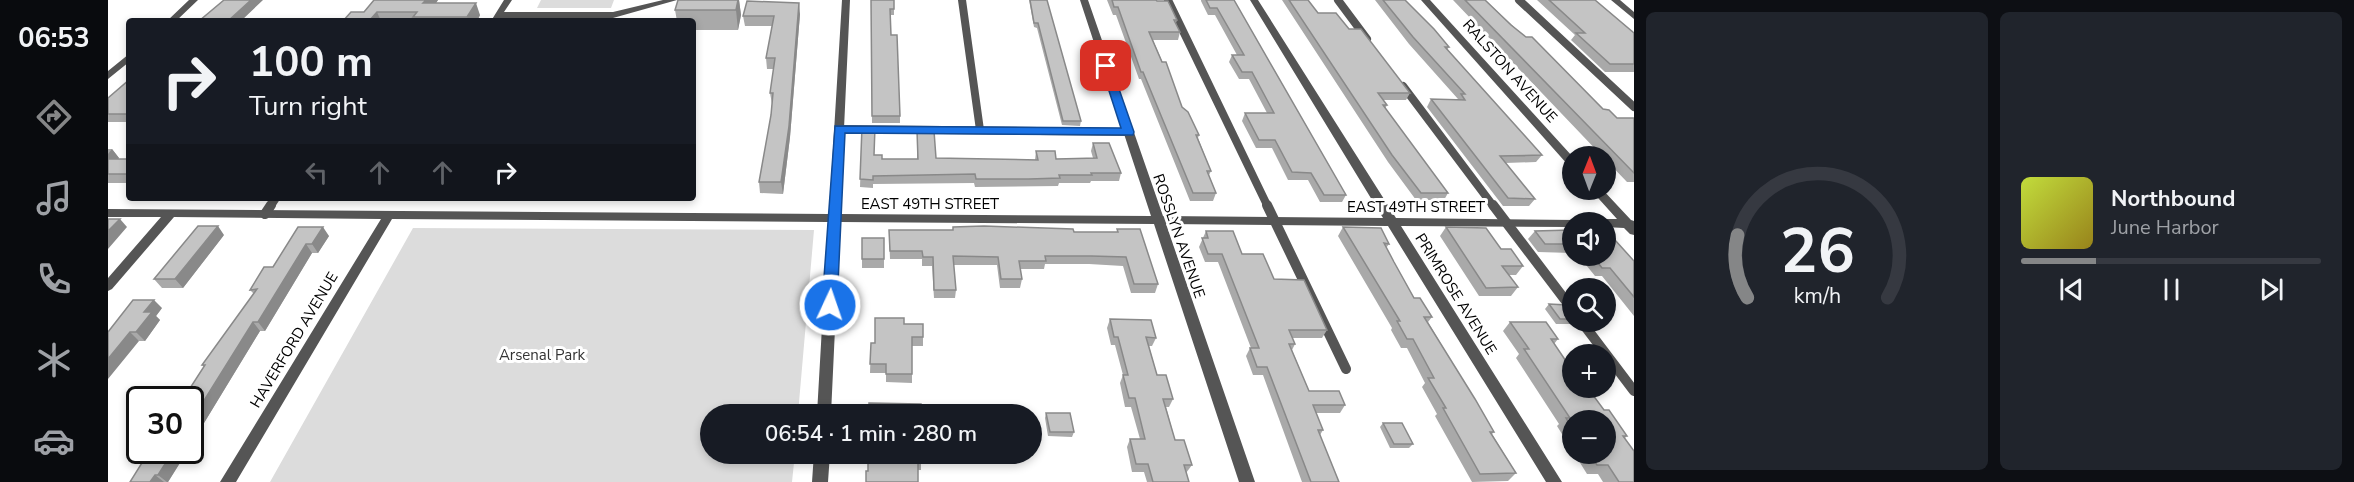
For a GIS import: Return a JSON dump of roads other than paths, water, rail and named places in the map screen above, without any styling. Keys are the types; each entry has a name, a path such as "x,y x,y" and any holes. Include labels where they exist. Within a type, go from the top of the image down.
{"street":[{"path":"174,18 195,0"},
{"path":"496,18 507,0"},
{"path":"496,18 613,15 673,0"},
{"path":"825,404 846,0"},
{"name":"ROSSLYN AVENUE","path":"1084,0 1247,482"},
{"name":"PRIMROSE AVENUE","path":"1254,0 1554,482"},
{"name":"RALSTON AVENUE","path":"1425,0 1562,152"},
{"path":"1615,0 1634,16"},
{"path":"108,76 126,60"},
{"path":"1607,200 1632,226"},
{"name":"EAST 49TH STREET","path":"108,213 1562,223"},
{"path":"108,286 171,213"},
{"name":"HAVERFORD AVENUE","path":"228,482 388,215"},
{"path":"1616,225 1632,226"},
{"path":"820,482 821,464"}],"lane":[{"path":"962,0 980,130"},
{"path":"1168,0 1347,369"},
{"path":"1338,0 1373,46"},
{"path":"1519,0 1634,107"},
{"path":"1394,74 1562,296"},
{"path":"839,129 1128,132"},
{"path":"265,214 274,201"},
{"path":"1589,332 1634,391"}],"park label":[{"name":"Arsenal Park","path":"542,355"}]}
